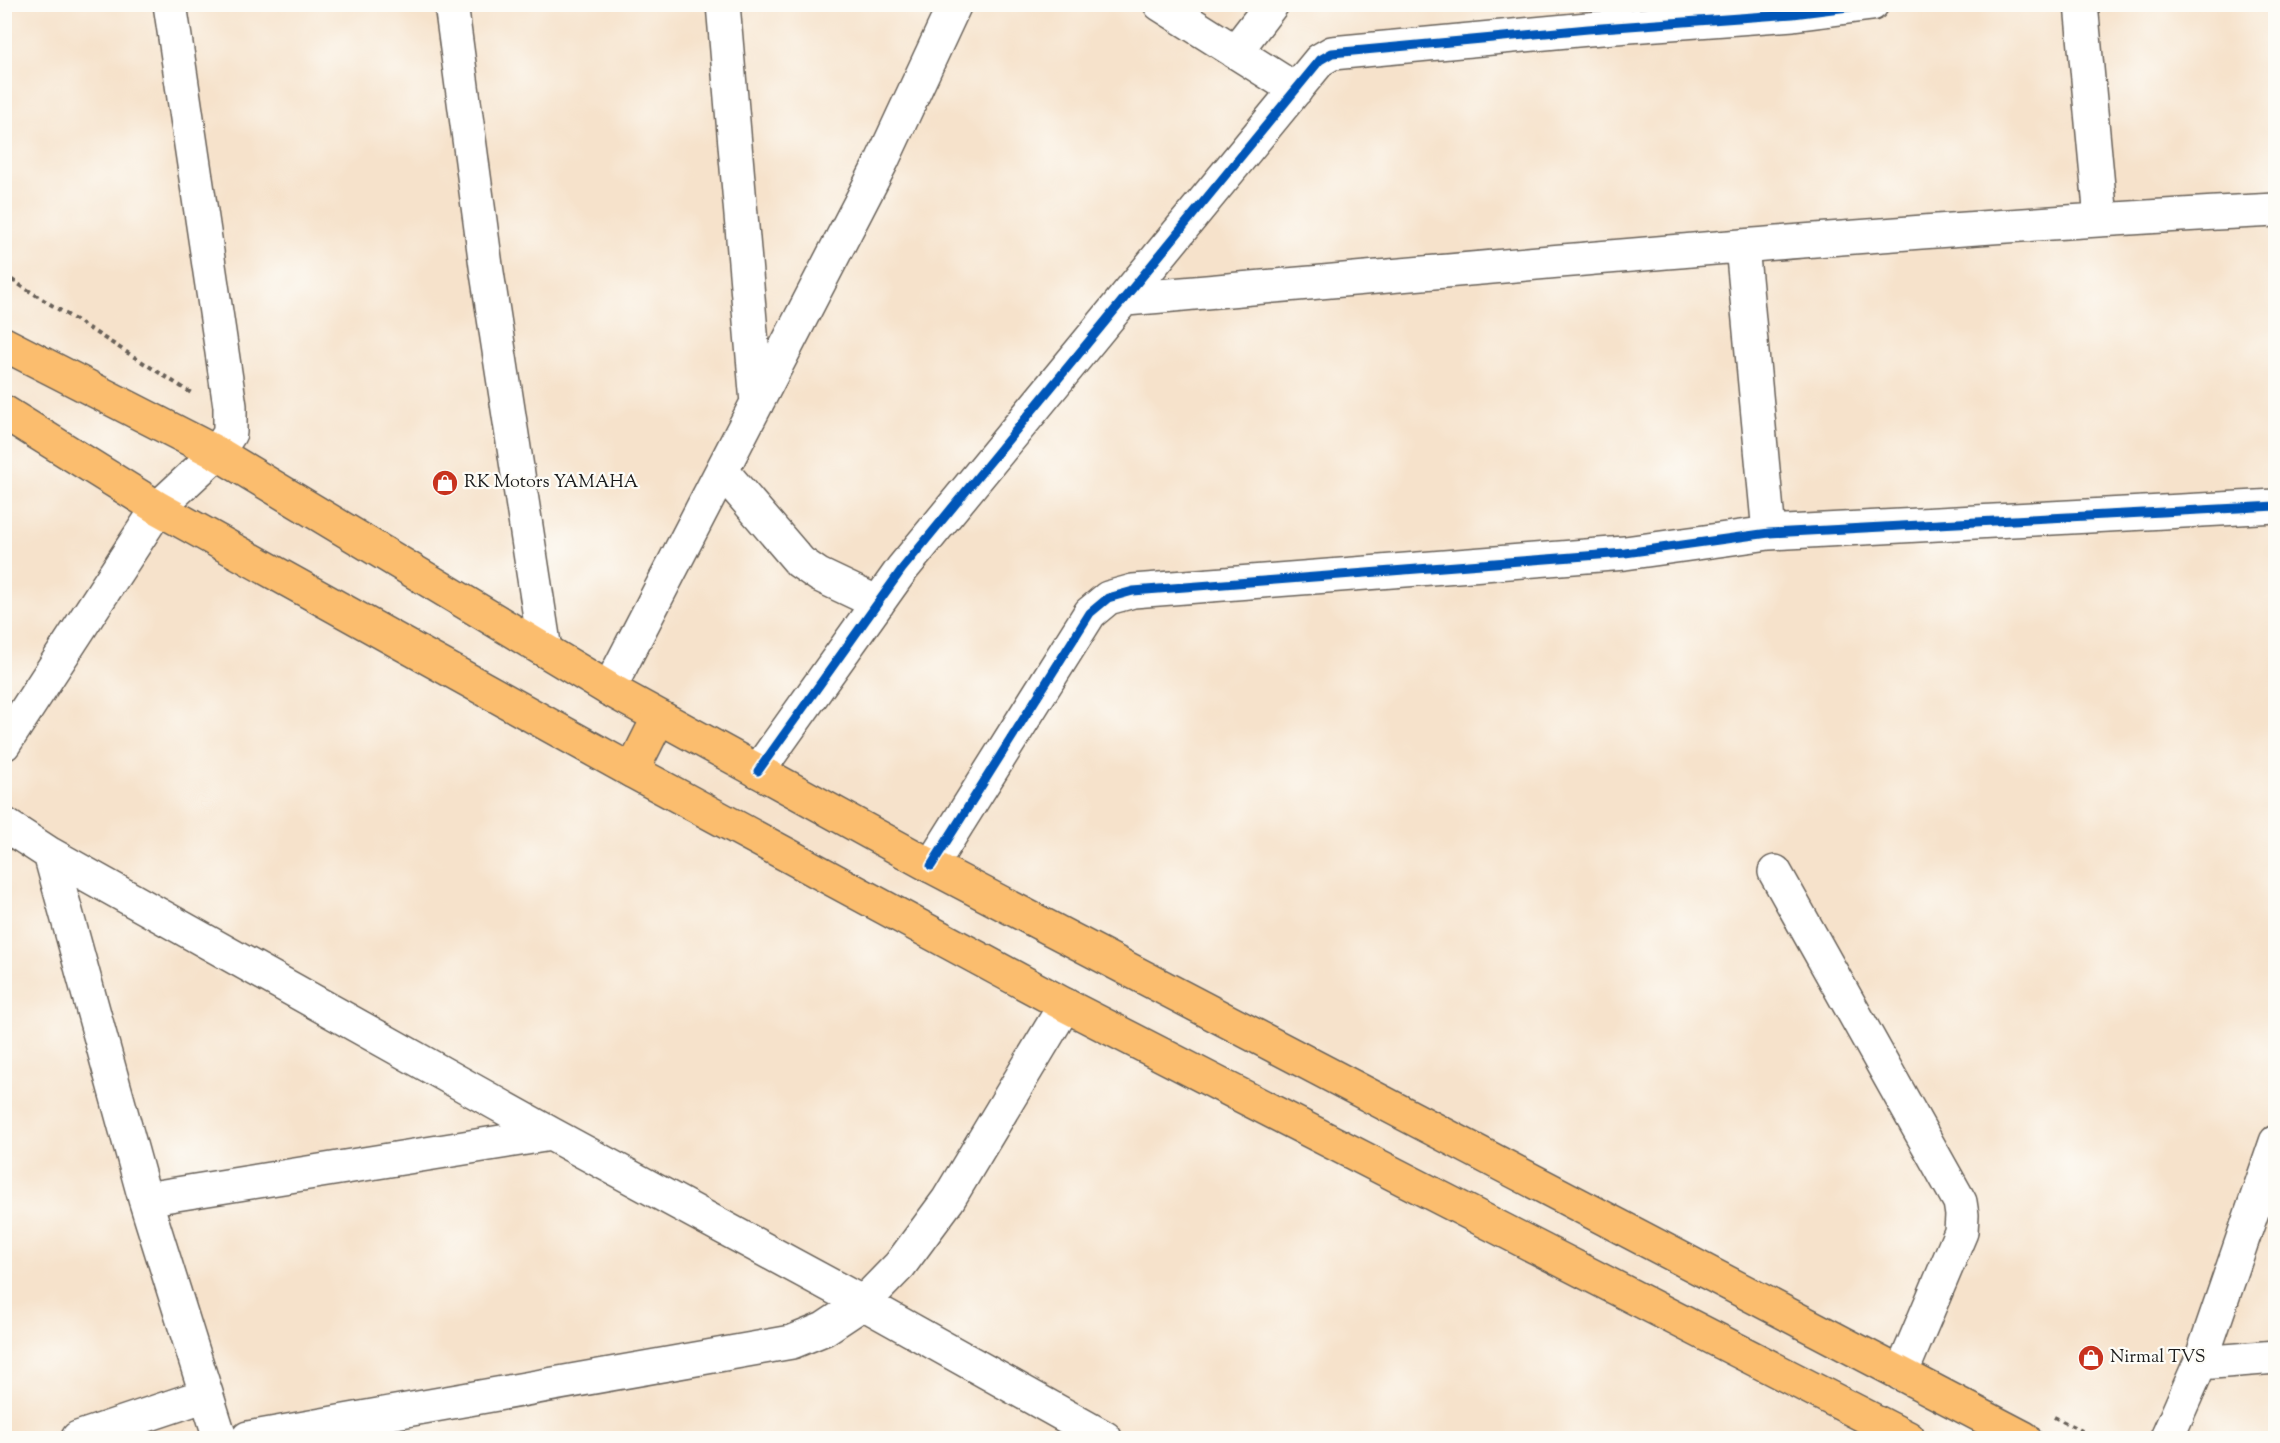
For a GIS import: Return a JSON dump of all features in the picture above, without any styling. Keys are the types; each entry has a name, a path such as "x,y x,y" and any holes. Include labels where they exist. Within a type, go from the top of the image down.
{"main road":[{"path":"4,344 217,453 609,689 931,866 2019,1437"},
{"path":"4,412 158,508 632,771 1065,1005 1908,1438"},
{"path":"632,771 660,717"}],"street":[{"path":"4,744 158,508 217,453 230,433 230,405 170,4"},
{"path":"451,4 486,266 545,650"},
{"path":"723,4 757,403"},
{"path":"609,689 882,161 955,4"},
{"path":"1160,4 1296,90"},
{"path":"1234,52 1272,4"},
{"path":"758,771 902,569 1320,60 1332,53 1586,17 1872,4"},
{"path":"2081,4 2101,219"},
{"path":"1126,299 1742,246 2101,219 2276,210"},
{"path":"1742,246 1769,533"},
{"path":"722,471 800,562 819,575 878,603"},
{"path":"931,866 1090,613 1108,598 1133,591 1625,553 1769,533 2276,506"},
{"path":"4,824 50,854 550,1134 863,1303 1105,1438"},
{"path":"50,854 145,1199 220,1438"},
{"path":"1775,873 1960,1202 1961,1232 1901,1374"},
{"path":"248,1438 792,1342 824,1329 863,1303 900,1265 948,1200 1065,1005"},
{"path":"145,1199 550,1134"},
{"path":"2167,1438 2200,1363 2276,1142"},
{"path":"2200,1363 2276,1357"},
{"path":"78,1438 206,1395"}],"path":[{"path":"4,275 196,396"},
{"path":"2053,1417 2096,1438"}],"cycle path":[{"path":"758,771 902,569 1320,60 1332,53 1588,29 1793,14 1872,4"},
{"path":"931,866 1090,613 1108,598 1133,591 1625,553 1769,533 2276,506"}],"place":[{"name":"RK Motors YAMAHA","path":"445,483"},
{"name":"Nirmal TVS","path":"2091,1358"}]}
